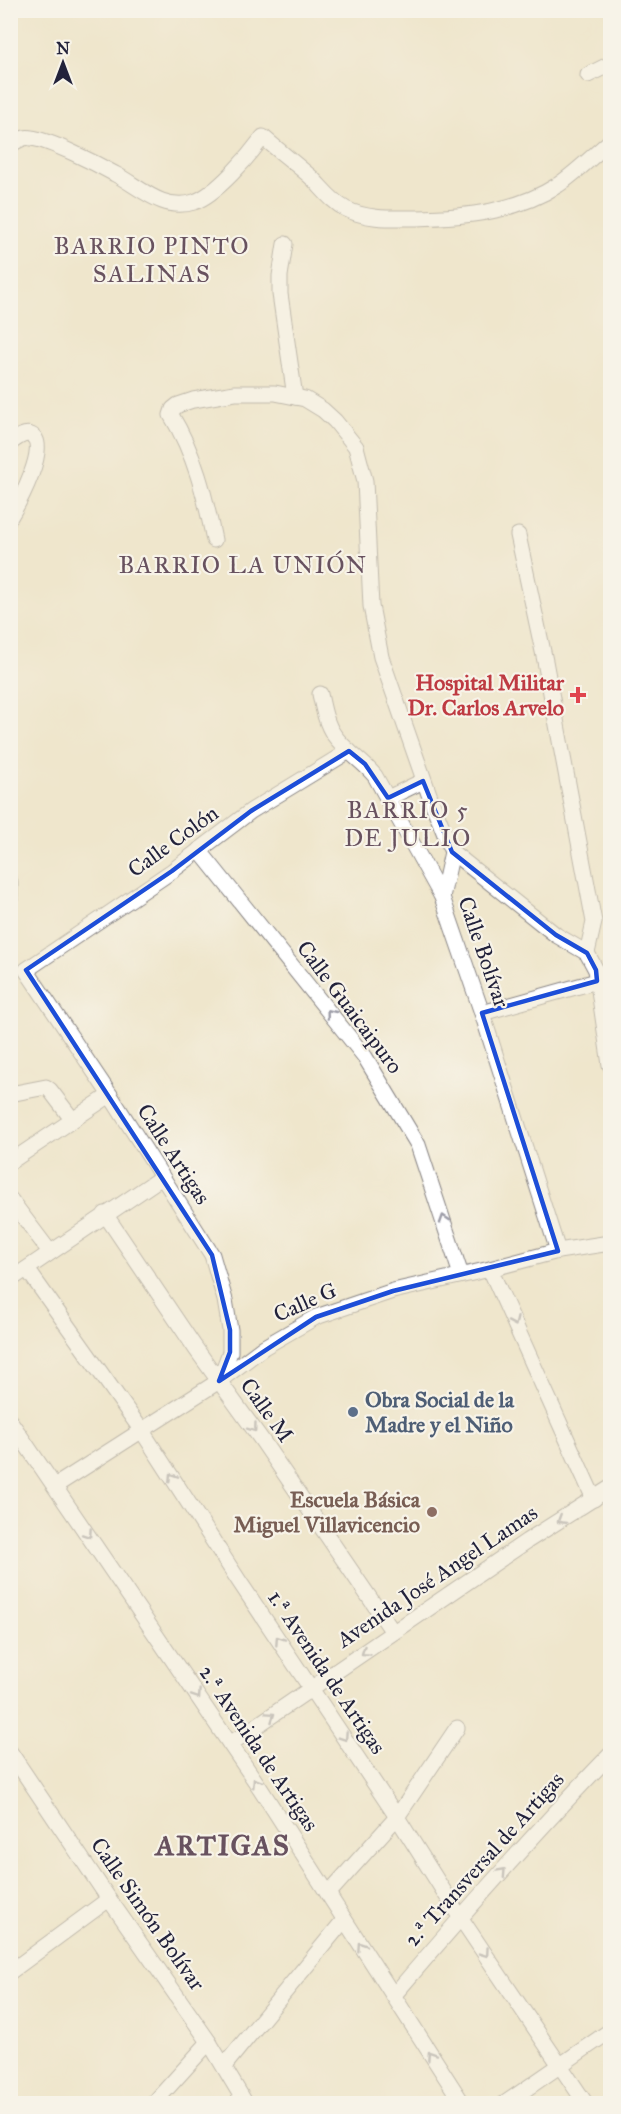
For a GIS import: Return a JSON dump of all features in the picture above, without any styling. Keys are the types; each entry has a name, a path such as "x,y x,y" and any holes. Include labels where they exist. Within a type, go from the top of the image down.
{"street":[{"path":"588,75 610,64"},
{"path":"10,145 22,138 30,137 45,141 115,174 149,196 172,204 185,204 195,202 215,189 251,153 263,137 338,204 358,214 396,218 487,213 515,205 556,186 610,141"},
{"path":"285,244 280,294 295,397"},
{"path":"214,540 200,478 171,415 173,409 193,400 235,393 275,393 305,399 323,410 356,447 365,481 370,606 381,657 423,781 452,852 556,936 587,953 596,969 610,1065"},
{"path":"10,443 21,435 28,434 34,436 39,451 10,517"},
{"path":"518,535 545,661 594,922 587,953"},
{"name":"Calle Bolívar","path":"320,694 328,725 334,735 365,764 388,798 442,897 482,1013 558,1251"},
{"name":"Calle Colón","path":"26,970 172,872 251,811 349,751"},
{"path":"388,798 423,781"},
{"name":"Calle Guaicaipuro","path":"199,850 365,1057 418,1145 461,1275"},
{"path":"442,897 452,852"},
{"path":"10,882 10,899"},
{"name":"Calle Artigas","path":"26,970 110,1095 212,1255 230,1330 230,1352 219,1381"},
{"path":"482,1013 597,981"},
{"path":"10,1094 46,1087 72,1119"},
{"path":"10,1162 110,1095"},
{"path":"10,1280 162,1177"},
{"path":"10,1199 50,1252"},
{"name":"Calle M","path":"105,1214 393,1632"},
{"name":"Calle G","path":"55,1486 219,1381 264,1347 316,1317 393,1291 558,1251 610,1243"},
{"name":"1.ª Avenida de Artigas","path":"27,1269 141,1431 397,1817 460,1917 586,2103"},
{"path":"490,1269 594,1499"},
{"name":"2.ª Avenida de Artigas","path":"10,1421 230,1744 463,2103"},
{"name":"Avenida José Angel Lamas","path":"230,1744 393,1632 610,1488"},
{"path":"328,1894 397,1817 457,1728"},
{"name":"Calle Simón Bolívar","path":"11,1753 209,2042 246,2103"},
{"name":"2.ª Transversal de Artigas","path":"394,1995 460,1917 610,1755"},
{"path":"10,1972 109,1899"},
{"path":"224,2066 344,1920"},
{"path":"504,2103 610,2031"},
{"path":"153,2103 209,2042"}],"highlighted area":[{"path":"349,751 365,764 388,798 423,781 452,852 556,935 587,953 596,970 597,981 482,1013 558,1251 393,1291 316,1317 219,1381 230,1352 230,1330 212,1255 26,970 172,871 251,811"}],"place":[{"name":"Hospital Militar Dr. Carlos Arvelo","path":"578,695"},
{"name":"Obra Social de la Madre y el Niño","path":"353,1412"},
{"name":"Escuela Básica Miguel Villavicencio","path":"432,1512"}],"district":[{"name":"BARRIO PINTO SALINAS","path":"152,260"},
{"name":"BARRIO LA UNIÓN","path":"243,565"},
{"name":"BARRIO 5 DE JULIO","path":"408,824"},
{"name":"ARTIGAS","path":"223,1845"}]}
